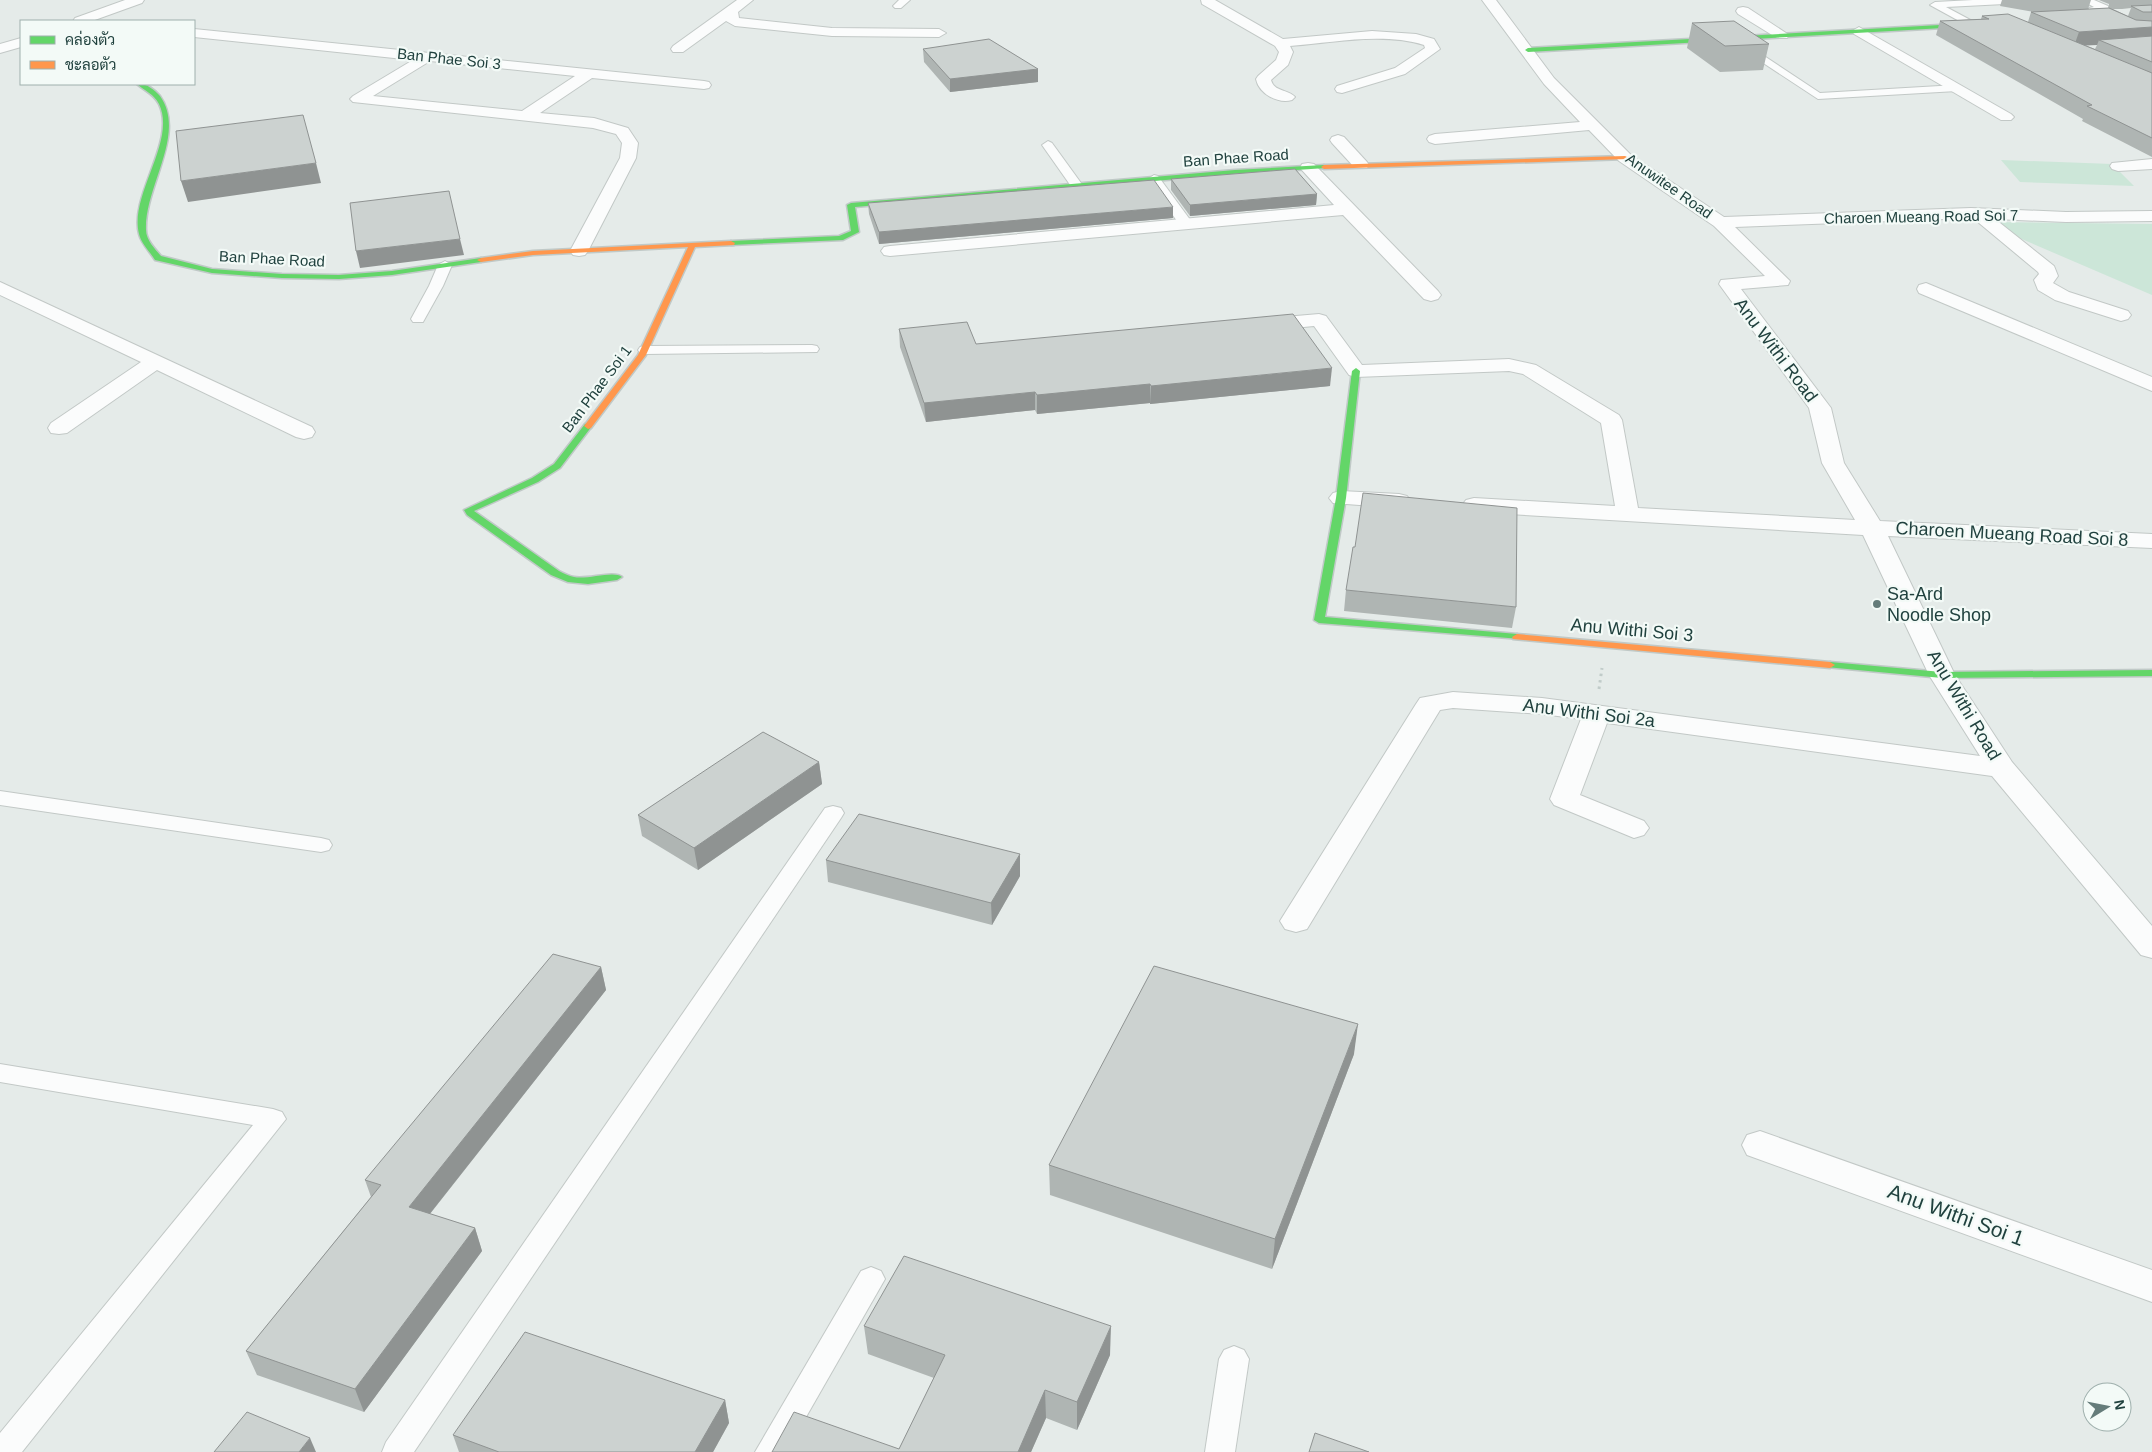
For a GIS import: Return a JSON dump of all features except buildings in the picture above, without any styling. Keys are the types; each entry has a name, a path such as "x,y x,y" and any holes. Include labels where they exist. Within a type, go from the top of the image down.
{"street":[{"path":"84,20 137,0"},
{"path":"678,49 746,0"},
{"name":"Anuwitee Road","path":"1489,0 1528,50 1549,81 1625,158 1720,222 1781,282 1728,284"},
{"path":"1208,1 1281,43 1286,52 1283,62 1263,79 1264,85 1268,90 1287,97"},
{"path":"1743,11 1782,35"},
{"path":"729,12 732,14 732,20 735,22 810,31 939,33"},
{"path":"2085,18 2132,14"},
{"path":"1528,50 1989,24"},
{"path":"1859,31 2006,117"},
{"name":"Ban Phae Soi 3","path":"195,33 704,85"},
{"path":"1281,43 1372,35 1416,38 1442,34"},
{"path":"1342,89 1400,71 1433,49 1429,42 1416,38"},
{"path":"0,49 20,42"},
{"path":"428,57 358,99 594,123 622,131 630,143 628,158 579,251"},
{"path":"526,115 588,74"},
{"name":"Ban Phae Road","path":"142,85 152,89 165,109 165,143 146,195 142,234 158,258 212,271 282,276 339,277 533,253 840,238 855,232 851,205 1308,168 1625,158"},
{"path":"1435,139 1594,125"},
{"path":"1338,140 1361,165"},
{"path":"2118,166 2152,164"},
{"path":"1308,168 1431,295"},
{"path":"890,251 1347,209"},
{"path":"1977,213 2047,270 2049,276 2043,280 2045,286 2062,296 2121,315"},
{"name":"Charoen Mueang Road Soi 7","path":"1720,222 1977,213 2066,217 2152,216"},
{"name":"Ban Phae Soi 1","path":"617,577 588,581 572,580 555,573 470,513 469,510 535,480 557,466 645,350 692,246"},
{"name":"Anu Withi Road","path":"1728,284 1820,408 1833,463 1872,528 1942,675 2002,768 2152,947"},
{"path":"0,288 304,432"},
{"path":"1926,290 2152,385"},
{"path":"1239,327 1318,320 1356,371 1341,498 1420,502"},
{"path":"59,428 156,362"},
{"path":"1356,371 1509,365 1529,369 1610,420 1628,514"},
{"name":"Anu Withi Soi 3","path":"1341,498 1319,620 1942,675 2152,672"},
{"name":"Charoen Mueang Road Soi 8","path":"1450,504 1872,528 2152,541"},
{"name":"Anu Withi Soi 2a","path":"1296,921 1430,704 1453,700 1542,706 2002,768"},
{"path":"1597,714 1564,799 1634,828"},
{"name":"Anu Withi Soi 1","path":"1760,1145 2152,1286"}],"lane":[{"path":"1972,25 1935,6 2024,0"},
{"path":"2086,0 2105,8 2092,10 2104,16 2136,31 2152,31"},
{"path":"1733,38 1818,96 1957,88"},
{"path":"1048,145 1077,186"},
{"path":"1154,179 1186,224"},
{"path":"418,319 426,302 440,283 445,265"},
{"path":"645,350 812,348"},
{"path":"0,798 321,845"},
{"path":"397,1452 833,813"},
{"path":"0,1072 273,1119 3,1452"},
{"path":"770,1452 871,1279"},
{"path":"1220,1452 1234,1359"}],"path":[{"path":"1597,714 1604,645"}],"green space":[{"path":"2001,160 2112,164 2134,186 2020,182"},
{"path":"1982,222 2152,224 2152,295"}],"traffic: fast":[{"path":"1528,50 1976,25"},
{"path":"142,85 154,93 163,105 166,118 162,149 146,197 142,222 144,238 158,258 212,271 282,276 339,277 392,273 481,260"},
{"path":"731,243 840,238 855,232 851,205 1235,172 1324,167"},
{"path":"1356,371 1341,498 1319,620 1517,637"},
{"path":"588,426 557,466 535,480 469,510 470,513 555,573 572,580 588,581 617,577"},
{"path":"1830,665 1942,675 2152,673"}],"traffic: slow":[{"path":"1324,167 1625,158"},
{"path":"481,260 533,253 731,243"},
{"path":"588,426 642,355 692,246"},
{"path":"1517,637 1830,665"}],"place":[{"name":"Sa-Ard Noodle Shop","path":"1877,604"}]}
